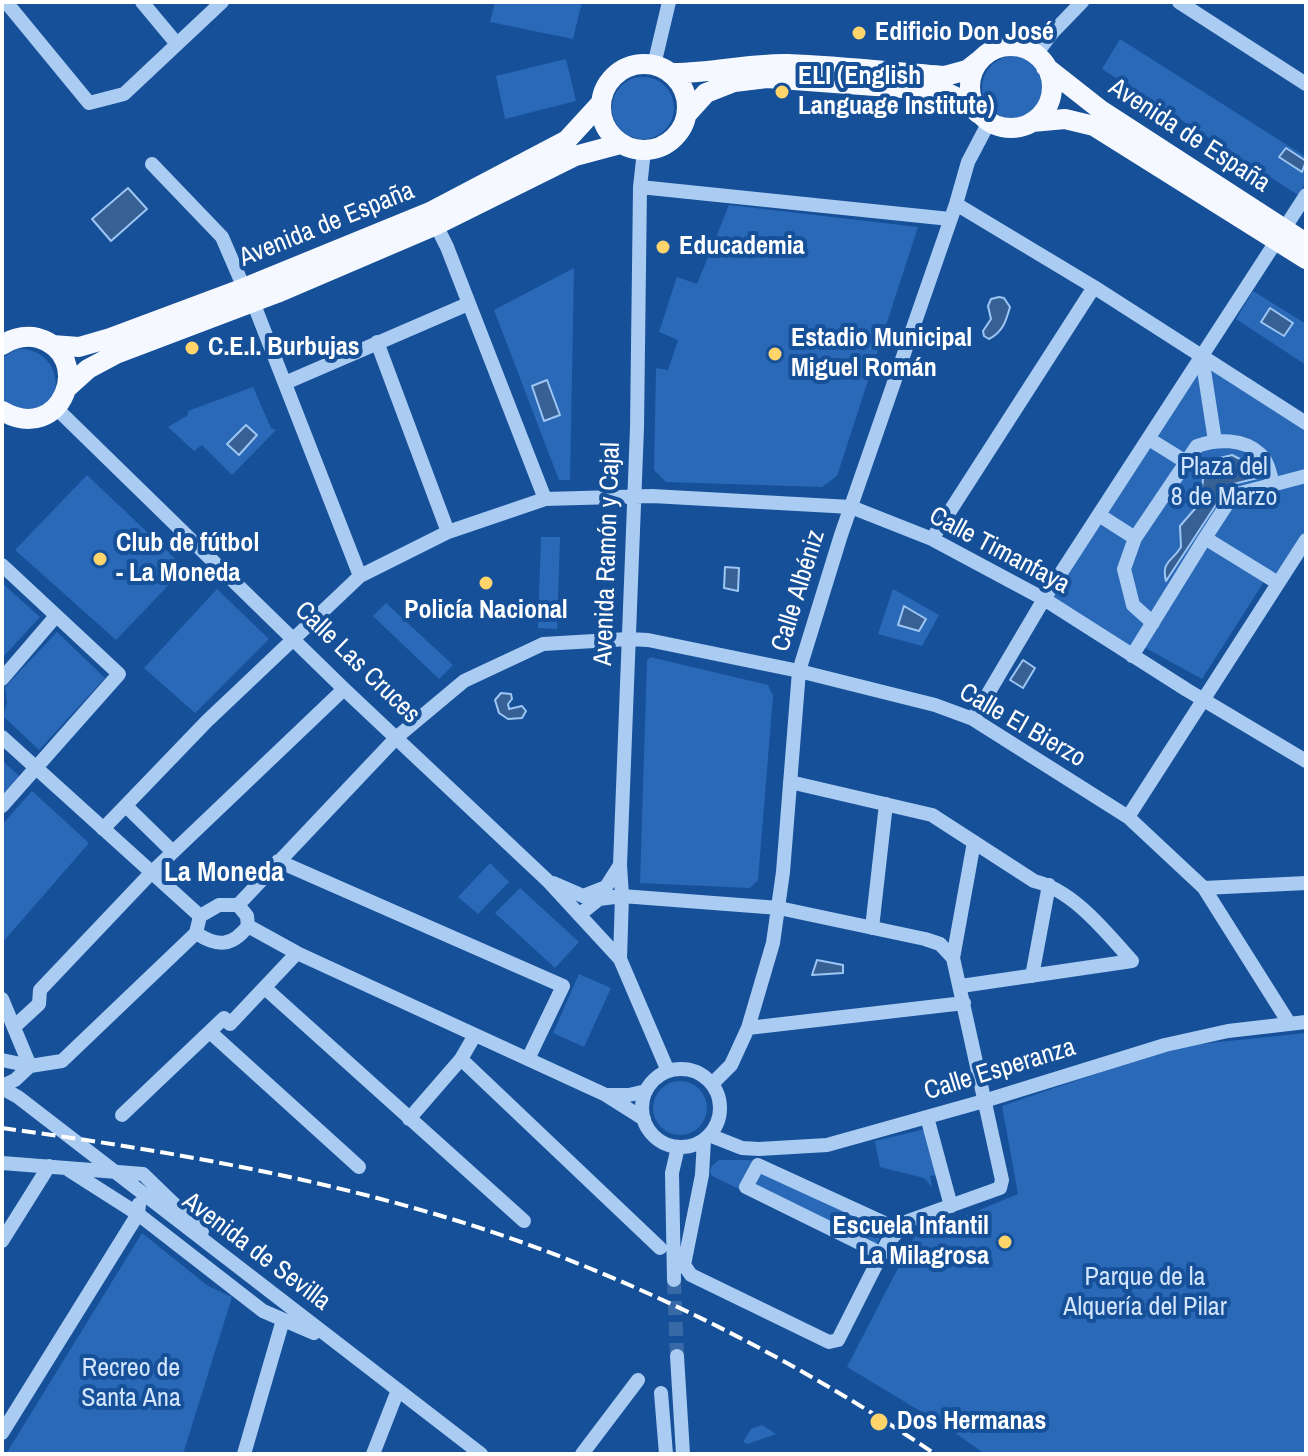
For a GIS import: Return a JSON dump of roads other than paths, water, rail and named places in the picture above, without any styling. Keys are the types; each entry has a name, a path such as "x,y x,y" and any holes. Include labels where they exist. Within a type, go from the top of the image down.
{"main road":[{"path":"1014,46 1041,60 1052,91 1042,114 1032,122 1010,129 984,118 963,100 943,91 767,78 734,82 706,93 687,114 677,136 656,149 644,151 620,144 605,127 600,104 612,77 624,68 639,64 701,74 739,66 788,64 945,76 967,70 981,59 1002,47 1014,46"},
{"path":"981,59 974,69 969,92 984,118"},
{"name":"Avenida de España","path":"1041,60 1102,111 1280,235 1306,259"},
{"path":"662,69 684,91 687,114"},
{"name":"Avenida de España","path":"68,387 88,369 116,354 430,212 567,140 600,104"},
{"name":"Avenida de España","path":"1032,122 1065,119 1094,126 1280,235 1306,243"},
{"name":"Avenida de España","path":"3,343 29,337 52,345 79,347 248,295 436,225 575,156 620,144"},
{"path":"3,412 31,420 56,408 68,387 66,363 52,345"}],"street":[{"path":"6,2 89,103 124,94 177,44 207,7 222,2"},
{"path":"142,2 177,44"},
{"path":"662,69 669,2"},
{"path":"1041,60 1052,33 1082,2"},
{"path":"1179,2 1306,84"},
{"name":"Calle Albéniz","path":"712,1084 731,1065 748,1028 773,943 779,908 799,671 851,507 984,118"},
{"name":"Avenida Ramón y Cajal","path":"620,959 620,865 637,428 640,187 644,151"},
{"path":"152,164 222,237 285,383 360,576"},
{"path":"640,187 950,219"},
{"path":"973,719 1044,599 1306,195"},
{"path":"956,204 1094,287 1306,423"},
{"path":"436,225 545,499"},
{"path":"932,539 1094,287"},
{"path":"285,383 468,304"},
{"path":"377,342 448,532"},
{"path":"1202,357 1215,441"},
{"name":"Calle Las Cruces","path":"56,408 344,689 549,882 620,959"},
{"path":"1149,439 1186,462"},
{"path":"1153,623 1133,605 1124,569 1135,538 1197,446 1215,441 1238,443 1260,453 1267,462 1273,484"},
{"path":"1132,656 1233,495 1306,476"},
{"name":"Calle Timanfaya","path":"103,829 207,721 296,640 360,576 448,532 545,499 632,495 851,507 932,539 1044,599 1306,761"},
{"path":"1099,515 1135,538"},
{"path":"1205,538 1278,583"},
{"path":"1128,817 1306,540"},
{"path":"2,565 119,674 2,806"},
{"path":"2,679 56,616"},
{"name":"Calle El Bierzo","path":"238,905 397,737 464,681 543,644 648,640 799,671 935,705 973,719 1128,817 1204,888 1289,1023"},
{"path":"14,1027 39,1004 40,990 151,873 344,689"},
{"path":"2,737 200,916"},
{"path":"790,782 932,815 1034,881 1049,885 1073,902 1132,961 961,986"},
{"path":"872,928 886,804"},
{"path":"126,806 173,852"},
{"path":"707,1138 684,1265 691,1275 829,1342 838,1340 887,1243 908,1221 1000,1188 1002,1180 953,958 974,842"},
{"path":"278,861 563,986 528,1059"},
{"path":"549,882 583,896 606,887 620,865"},
{"path":"1204,888 1306,883"},
{"path":"1032,976 1049,885"},
{"path":"579,915 599,899 622,896 779,908 940,944 953,958"},
{"path":"2,1060 30,1066 62,1061 196,933 200,916 219,905 238,905 247,916 248,926 238,939 226,943 209,942 196,933"},
{"path":"248,926 297,953 606,1095 644,1119"},
{"path":"122,1115 224,1018 230,1024 297,953"},
{"path":"620,959 668,1071"},
{"path":"265,988 524,1221"},
{"path":"2,999 30,1066"},
{"path":"748,1028 964,1003"},
{"name":"Calle Esperanza","path":"707,1138 742,1148 759,1149 827,1145 1165,1045 1228,1031 1306,1022"},
{"path":"210,1032 359,1167"},
{"path":"409,1119 461,1059 475,1035"},
{"path":"461,1059 660,1248"},
{"name":"Avenida de Sevilla","path":"30,1066 2,1087 481,1454"},
{"path":"684,1069 700,1073 712,1084 719,1096 721,1110 717,1124 707,1138 692,1146 678,1147 658,1139 649,1130 642,1105 646,1091 655,1079 668,1071 684,1069"},
{"path":"606,1095 646,1091"},
{"path":"927,1117 951,1206"},
{"path":"674,1280 672,1173 678,1147"},
{"path":"2,1163 143,1174 200,1229 294,1303 327,1336"},
{"path":"2,1176 25,1165"},
{"path":"882,1254 746,1187 758,1165 900,1230"},
{"path":"2,1241 49,1166"},
{"path":"66,1167 138,1214 263,1311 327,1336"},
{"path":"2,1433 138,1214 143,1174"},
{"path":"244,1454 283,1320"},
{"path":"677,1356 683,1454"},
{"path":"582,1454 638,1380"},
{"path":"373,1454 398,1390"},
{"path":"661,1393 666,1454"}],"tunnel":[{"path":"674,1280 677,1356"}],"railway":[{"path":"2,1128 117,1145 289,1177 402,1205 520,1242 582,1265 705,1320 823,1384 935,1454"}],"place":[{"name":"Edificio Don José","path":"859,33"},
{"name":"ELI (English Language Institute)","path":"782,92"},
{"name":"Educademia","path":"663,247"},
{"name":"C.E.I. Burbujas","path":"192,348"},
{"name":"Estadio Municipal Miguel Román","path":"775,354"},
{"name":"Club de fútbol - La Moneda","path":"100,559"},
{"name":"Policía Nacional","path":"486,583"},
{"name":"Escuela Infantil La Milagrosa","path":"1005,1242"},
{"name":"Dos Hermanas","path":"879,1422"}],"district":[{"name":"La Moneda","path":"224,873"}],"park label":[{"name":"Plaza del 8 de Marzo","path":"1224,483"},
{"name":"Parque de la Alquería del Pilar","path":"1145,1293"},
{"name":"Recreo de Santa Ana","path":"131,1384"}]}
